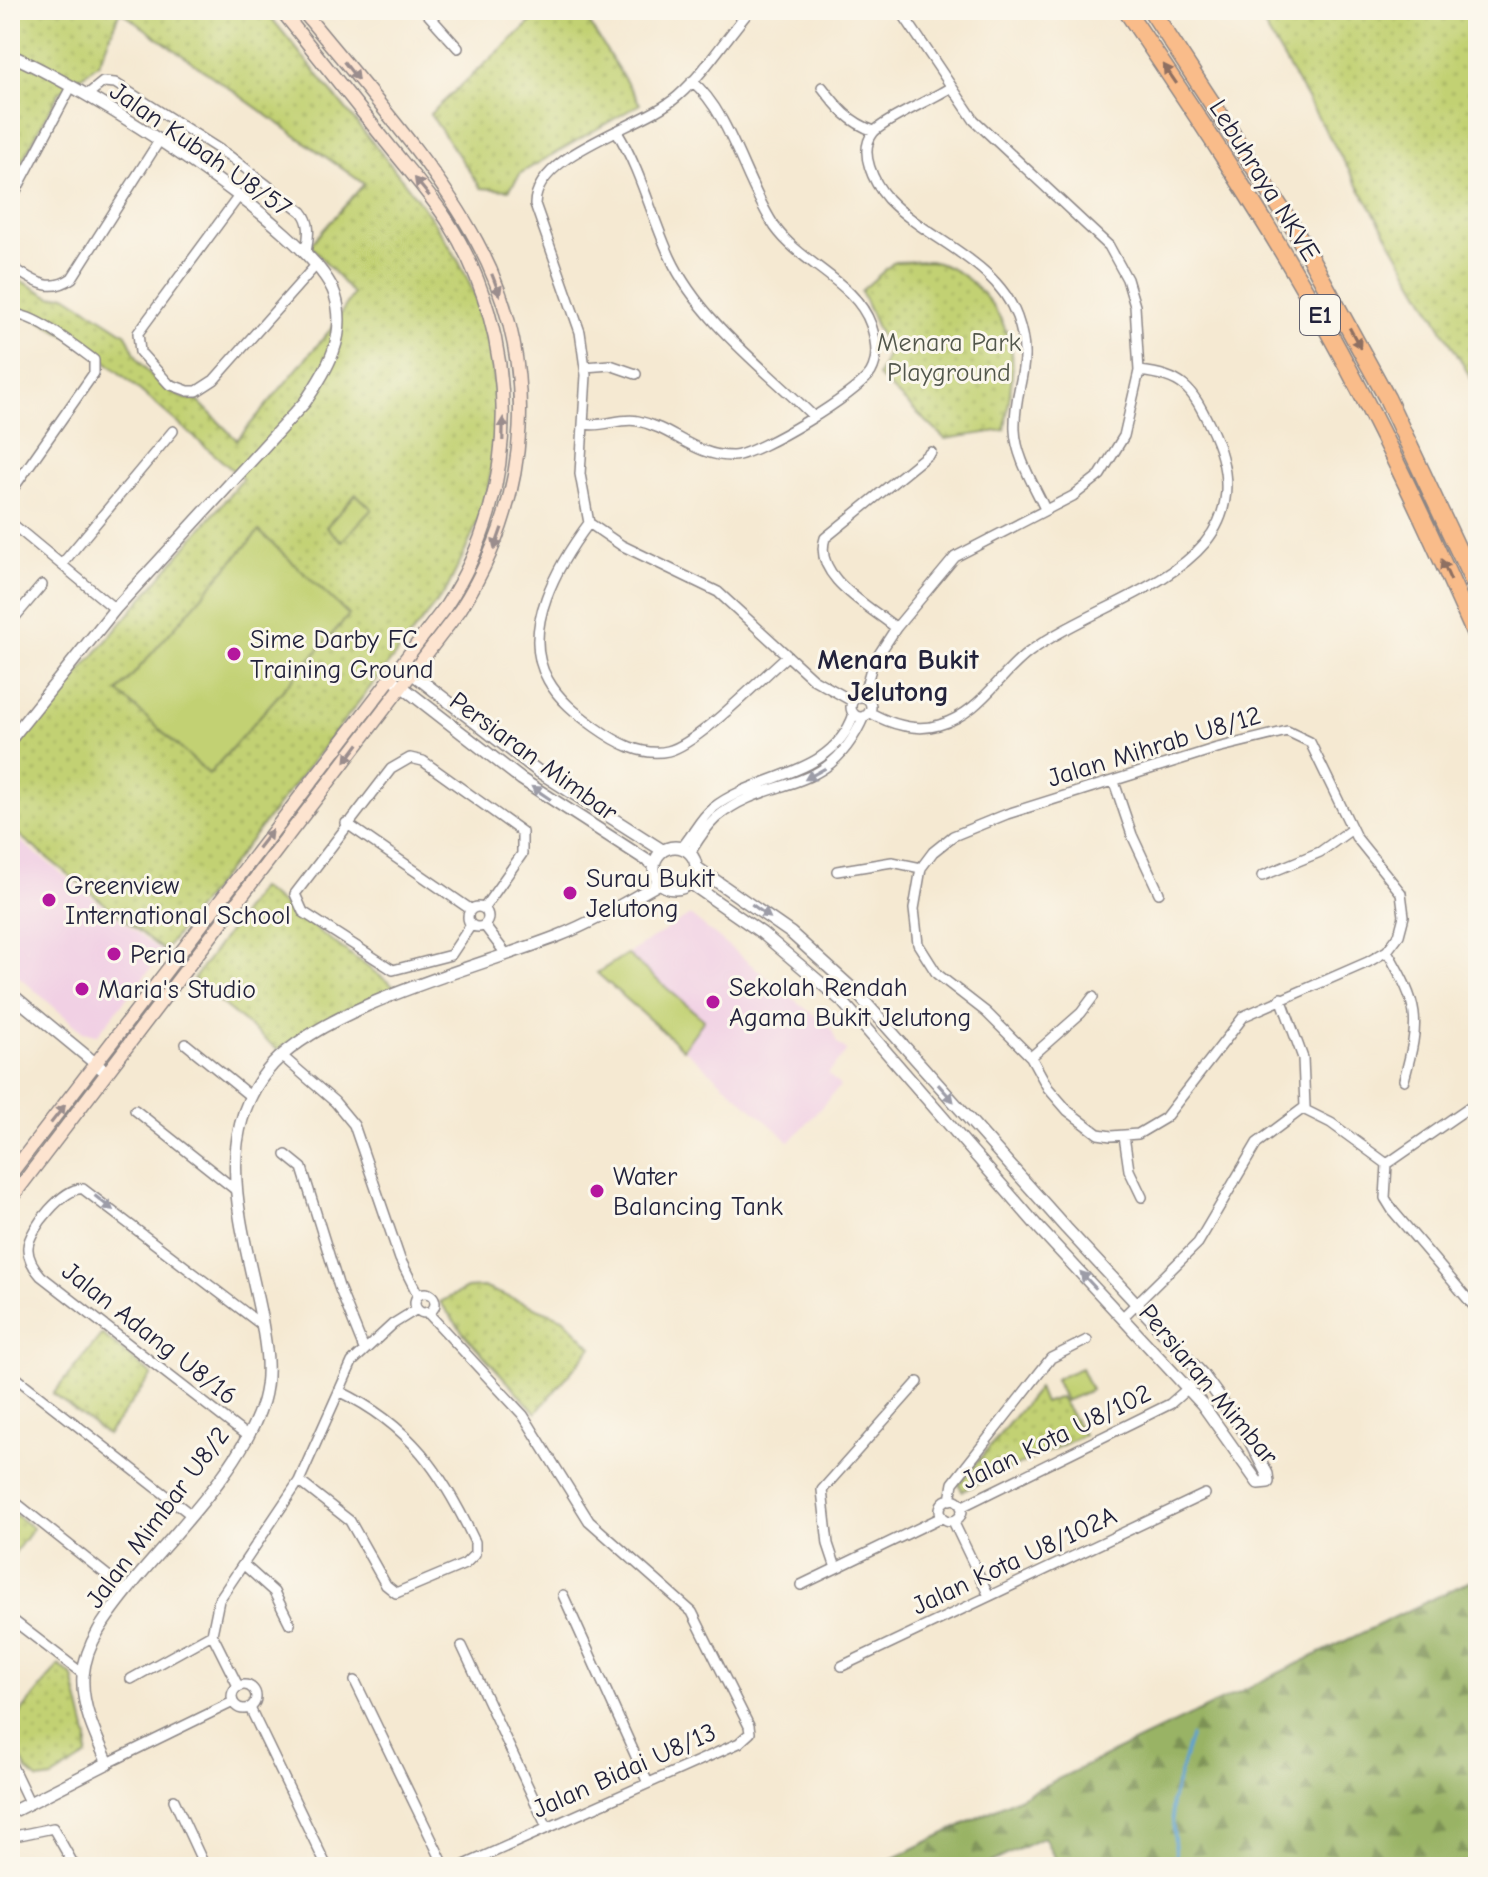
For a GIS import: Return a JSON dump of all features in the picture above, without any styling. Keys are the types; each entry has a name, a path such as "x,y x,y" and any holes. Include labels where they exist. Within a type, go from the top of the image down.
{"highway":[{"name":"Lebuhraya NKVE","path":"1126,10 1211,137 1319,314 1430,532 1478,641"},
{"name":"Lebuhraya NKVE","path":"1151,10 1222,113 1303,244 1387,398 1478,592"}],"main road":[{"path":"10,1175 455,592 490,508 501,467 503,427 496,342 478,283 448,222 281,10"},
{"path":"10,1200 413,674 467,599 502,529 517,463 518,368 503,303 468,225 436,179 302,10"}],"street":[{"path":"424,10 458,48"},
{"path":"750,10 692,81 657,112 564,159 545,174 535,193 537,216 572,305 585,367 580,474 589,523 550,588 541,618 539,646 549,683 569,708 603,732 639,750 653,752 679,747 787,656"},
{"path":"863,697 872,665 896,628 955,557 1081,491 1109,464 1129,422 1139,371 1135,306 1127,279 1109,246 1000,148 974,120 900,10"},
{"name":"Jalan Kubah U8/57","path":"10,55 87,95 239,196 317,264 335,295 339,323 328,368 305,402 115,609 10,739"},
{"path":"584,424 604,426 635,420 696,450 731,456 766,446 857,387 873,370 876,348 871,326 861,305 804,258 776,228 710,99 692,81"},
{"path":"87,95 103,82 115,83 228,155 302,212 309,233 306,253"},
{"path":"10,202 71,87"},
{"path":"822,87 842,114 855,125 874,131"},
{"path":"951,87 874,131 868,145 867,160 889,200 982,271 1015,313 1026,354 1015,417 1016,440 1045,509"},
{"path":"617,132 637,168 670,257 685,284 721,326 813,416"},
{"path":"10,266 46,287 55,287 72,278 159,141"},
{"path":"239,196 138,333 140,352 169,384 197,391 214,380 317,264"},
{"path":"10,315 27,316 94,360 94,373 10,493"},
{"path":"585,367 610,365 636,374"},
{"path":"589,523 621,545 718,592 813,679 852,701 862,714 917,727 951,721 986,695 1028,653 1166,577 1204,548 1219,522 1225,492 1219,447 1186,385 1169,376 1139,371"},
{"path":"62,564 173,431"},
{"path":"896,628 834,578 824,564 822,547 825,538 931,452"},
{"path":"10,522 115,609"},
{"path":"10,623 42,585"},
{"name":"Persiaran Mimbar","path":"401,665 547,777 662,850"},
{"name":"Persiaran Mimbar","path":"391,678 521,779 654,865"},
{"path":"686,850 714,807 826,755 870,703 863,697"},
{"path":"852,701 863,697"},
{"name":"Jalan Mihrab U8/12","path":"921,868 943,843 966,830 1217,748 1287,731 1303,736 1315,749 1352,829 1403,898 1402,929 1387,951"},
{"path":"471,925 451,955 398,970 385,967 303,912 295,899 296,889 397,763 410,758 423,761 522,832 522,854 484,908"},
{"path":"1114,782 1127,821 1159,893"},
{"path":"346,823 470,909 484,908"},
{"path":"1262,876 1320,852 1352,829"},
{"path":"662,850 686,850 696,867 690,883 678,889 660,883 654,865 662,850"},
{"path":"837,871 892,862 921,868 914,927 925,960 1031,1057 1048,1088 1081,1123 1098,1134 1124,1136 1145,1131 1165,1118 1235,1023 1281,998 1360,966 1387,951 1408,991 1417,1020 1404,1080"},
{"name":"Persiaran Mimbar","path":"690,883 762,933 842,1001 1038,1227 1188,1389 1225,1433 1258,1483 1266,1483 1269,1477 1248,1437 1203,1375 856,992 791,933 696,867"},
{"name":"Jalan Mimbar U8/2","path":"108,1763 87,1710 83,1674 103,1622 220,1478 247,1436 267,1387 263,1326 237,1191 234,1143 250,1096 282,1056 353,1014 593,921 660,883"},
{"path":"484,908 488,917 484,925"},
{"path":"470,909 467,915 471,925"},
{"path":"471,925 484,925"},
{"path":"484,925 506,954"},
{"path":"10,993 107,1073"},
{"path":"1031,1057 1081,1013 1093,997"},
{"path":"1123,1317 1198,1243 1257,1143 1303,1109 1307,1093 1303,1058 1281,998"},
{"path":"186,1044 250,1096"},
{"path":"282,1056 335,1102 354,1125 400,1259 418,1295"},
{"path":"1387,1164 1478,1101"},
{"path":"1303,1109 1331,1123 1387,1164"},
{"path":"135,1110 237,1191"},
{"path":"1124,1136 1129,1170 1142,1197"},
{"path":"286,1155 302,1168 339,1287 364,1349"},
{"path":"1387,1164 1385,1198 1393,1211 1478,1311"},
{"name":"Jalan Adang U8/16","path":"247,1436 41,1276 31,1262 28,1244 68,1191 76,1188 92,1193 263,1326"},
{"path":"238,1686 212,1634 219,1600 299,1481 346,1371 364,1349 422,1310 433,1308 434,1300 429,1294 418,1295"},
{"path":"418,1295 415,1301 422,1310"},
{"name":"Jalan Bidai U8/13","path":"422,1310 523,1415 589,1521 692,1612 749,1726 746,1739 460,1867"},
{"path":"942,1517 940,1507 950,1500 953,1483 1051,1358 1087,1340"},
{"path":"10,1373 190,1514"},
{"name":"Jalan Kota U8/102","path":"961,1507 1170,1404 1203,1375"},
{"path":"836,1568 828,1544 822,1490 918,1382"},
{"path":"299,1481 350,1521 386,1585 396,1593 465,1564 475,1554 475,1542 437,1470 387,1417 339,1391"},
{"name":"Jalan Kota U8/102A","path":"842,1666 1205,1494"},
{"path":"10,1498 127,1591"},
{"path":"950,1500 961,1507 959,1517 953,1521"},
{"path":"801,1585 942,1517 953,1521 989,1596"},
{"path":"244,1565 274,1592 290,1624"},
{"path":"563,1595 647,1781"},
{"path":"10,1618 83,1674"},
{"path":"131,1679 212,1634"},
{"path":"462,1646 547,1827"},
{"path":"355,1681 445,1867"},
{"path":"246,1685 255,1691 255,1702 250,1708 242,1709 233,1702 232,1695 238,1686 246,1685"},
{"path":"10,1813 233,1702"},
{"path":"250,1708 327,1867"},
{"path":"10,1762 30,1804"},
{"path":"174,1800 205,1867"},
{"path":"10,1837 53,1828 75,1867"}],"shaded area":[{"path":"10,833 163,953 97,1035 83,1032 10,969"},
{"name":"Sekolah Rendah Agama Bukit Jelutong","path":"690,915 832,1030 837,1043 847,1051 828,1074 840,1086 790,1142 597,973"}],"green space":[{"path":"10,10 265,10 440,231 472,289 492,361 496,413 488,487 476,526 447,589 164,951 10,828 10,755 243,479 95,352 10,304 10,275 51,297 66,295 126,334 138,360 158,383 182,398 198,401 237,440 331,329 353,294 310,245 364,184 120,11 99,63 59,93 10,183"},
{"path":"544,10 581,10 640,104 521,173 509,190 481,188 430,114"},
{"path":"1255,10 1478,10 1478,390"},
{"name":"Menara Park Playground","path":"930,261 958,272 971,282 992,305 1007,333 1012,367 1005,430 945,439 878,376 888,353 861,291 894,262"},
{"path":"356,494 372,509 342,541 326,527"},
{"name":"Sime Darby FC Training Ground","path":"259,531 349,615 209,774 118,692"},
{"path":"260,888 395,987 321,1021 278,1050 193,980"},
{"path":"627,954 704,1020 683,1049 597,973"},
{"path":"483,1287 563,1318 592,1347 536,1413 465,1335 440,1302 467,1288"},
{"path":"102,1334 152,1375 107,1435 53,1394"},
{"path":"1081,1368 1091,1390 1065,1401 1055,1379"},
{"path":"1038,1388 1044,1403 1060,1397 1084,1435 962,1491 959,1484"},
{"path":"10,1511 33,1528 10,1559"},
{"path":"1478,1577 1478,1867 1059,1867 1044,1837 982,1867 875,1867"},
{"path":"59,1665 73,1677 88,1739 87,1756 52,1778 39,1780 27,1770 10,1739 10,1726"}],"waterway":[{"path":"1177,1867 1171,1803 1191,1736"}],"place":[{"name":"Sime Darby FC Training Ground","path":"234,654"},
{"name":"Surau Bukit Jelutong","path":"570,893"},
{"name":"Greenview International School","path":"49,900"},
{"name":"Peria","path":"114,954"},
{"name":"Maria's Studio","path":"82,989"},
{"name":"Sekolah Rendah Agama Bukit Jelutong","path":"713,1002"},
{"name":"Water Balancing Tank","path":"597,1191"}],"district":[{"name":"Menara Bukit Jelutong","path":"898,675"}]}
